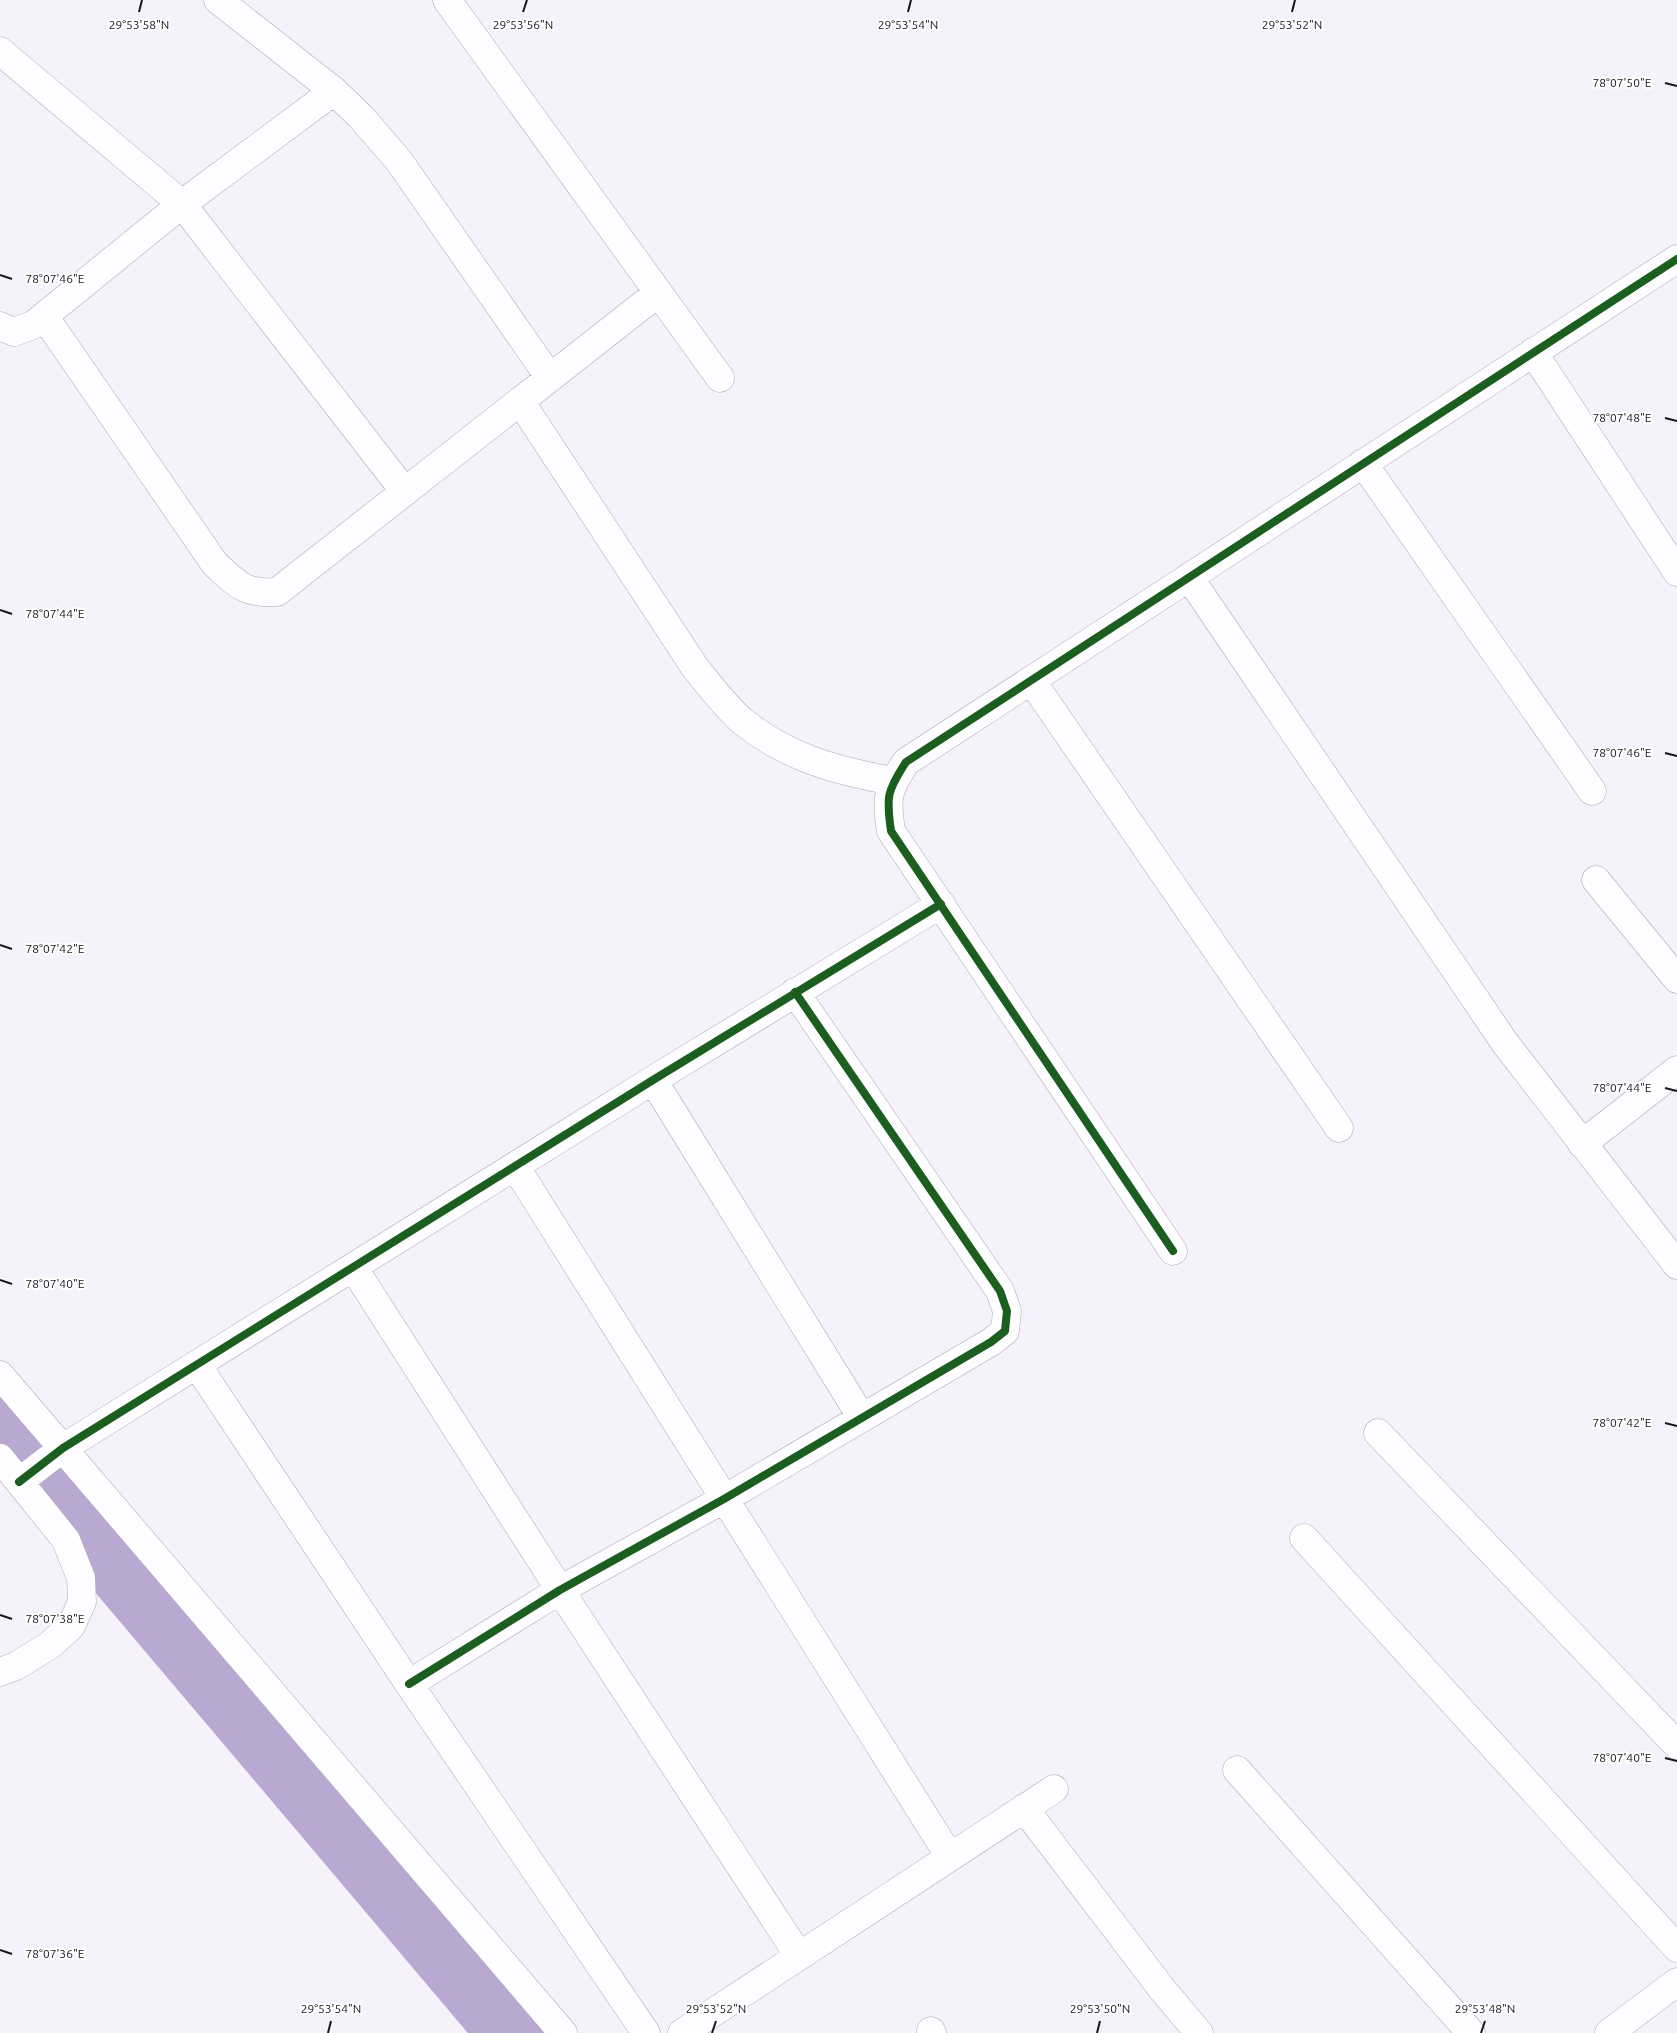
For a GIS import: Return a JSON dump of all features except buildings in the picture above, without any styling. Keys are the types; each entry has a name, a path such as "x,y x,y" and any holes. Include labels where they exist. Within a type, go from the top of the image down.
{"street":[{"path":"218,0 334,90 361,117 399,161 550,378"},
{"path":"447,0 720,378"},
{"path":"0,51 182,204 405,492"},
{"path":"0,326 14,332 33,325 182,204 334,90"},
{"path":"1173,1251 892,832 887,803 893,781 906,762 1677,259"},
{"path":"44,316 214,564 240,587 258,593 276,592 658,293"},
{"path":"1534,352 1677,572"},
{"path":"520,401 696,669 719,698 742,720 777,746 818,764 893,781"},
{"path":"1363,463 1592,791"},
{"path":"1189,577 1506,1043 1677,1265"},
{"path":"1031,680 1339,1128"},
{"path":"1596,880 1677,979"},
{"path":"41,1466 353,1267 940,904"},
{"path":"409,1684 560,1590 724,1499 991,1342 1005,1331 1007,1311 1000,1291 795,992"},
{"path":"1582,1144 1677,1070"},
{"path":"653,1080 862,1418"},
{"path":"515,1166 950,1857"},
{"path":"353,1267 560,1590 799,1956"},
{"path":"197,1365 409,1684 646,2033"},
{"path":"0,1375 41,1466 81,1578 82,1602 70,1626 50,1645 16,1666 0,1672"},
{"path":"1378,1433 1677,1745"},
{"path":"0,1458 41,1466 563,2033"},
{"path":"1304,1538 1677,1948"},
{"path":"1237,1770 1471,2033"},
{"path":"682,2033 1054,1789"},
{"path":"1024,1808 1162,1990 1199,2033"},
{"path":"1610,2033 1677,1982"}],"waterway":[{"path":"0,1424 515,2033"}],"cycle path":[{"path":"1173,1251 891,831 889,802 895,780 906,762 1677,259"},
{"path":"19,1482 63,1448 653,1080 941,904"},
{"path":"409,1684 560,1590 724,1499 991,1342 1005,1331 1007,1311 1000,1291 795,992"}]}
